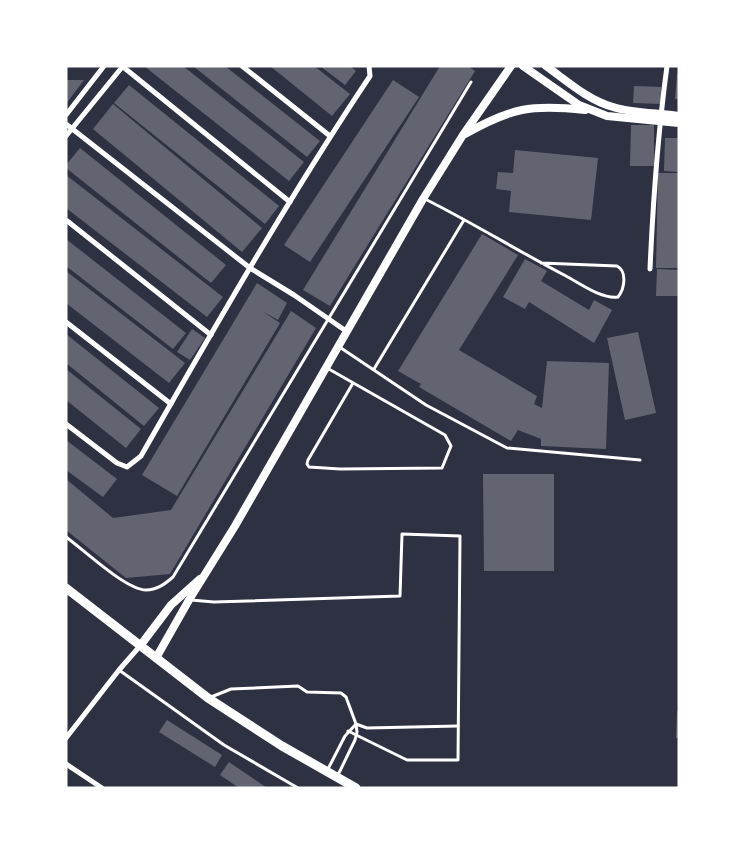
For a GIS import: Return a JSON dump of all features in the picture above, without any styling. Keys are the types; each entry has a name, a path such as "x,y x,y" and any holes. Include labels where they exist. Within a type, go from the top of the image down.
{"main road":[{"path":"66,588 208,698 282,746 356,788"}],"street":[{"path":"66,115 104,66"},
{"path":"66,136 122,66 290,202"},
{"path":"242,66 330,136"},
{"path":"156,658 424,198 463,135 511,66"},
{"path":"523,66 563,94 606,116 621,118 679,116"},
{"path":"546,66 594,100 614,108 660,117 679,123"},
{"path":"650,268 660,117 667,66"},
{"path":"66,424 117,463 127,467 141,456 250,268 330,136 370,76 370,69"},
{"path":"463,135 499,116 523,109 549,106 592,110"},
{"path":"621,118 622,109"},
{"path":"66,124 250,268 346,331"},
{"path":"66,220 211,335"},
{"path":"66,322 171,404"},
{"path":"66,738 171,605 208,570"},
{"path":"66,764 102,788"}],"lane":[{"path":"66,537 130,586 146,590 162,586 173,577 471,82"},
{"path":"424,198 541,263 600,293 612,298 618,297 622,292 624,273 617,266 541,263"},
{"path":"374,369 464,220"},
{"path":"337,346 426,405 507,448 640,460"},
{"path":"325,367 445,435 452,446 442,468 340,469 309,467 307,464 308,460 353,383"},
{"path":"189,600 214,602 400,596 402,534 460,536 458,760 407,760 348,732"},
{"path":"119,670 224,745 298,788"},
{"path":"208,698 231,689 298,686 307,692 341,693 346,697 356,724 356,735 336,777"},
{"path":"356,724 367,728 458,726"},
{"path":"327,772 348,732 356,724"}],"building":[{"path":"144,66 183,66 304,162 289,181"},
{"path":"193,66 225,66 320,141 307,157"},
{"path":"270,66 314,66 350,94 332,116"},
{"path":"320,66 350,66 356,71 345,85"},
{"path":"440,66 468,66 475,71 330,306 303,290"},
{"path":"677,74 679,74 679,99 675,99"},
{"path":"66,80 84,80 66,104"},
{"path":"393,80 419,97 310,262 284,245"},
{"path":"129,85 279,206 265,224 114,103"},
{"path":"634,86 661,87 661,104 633,103"},
{"path":"113,104 262,228 242,252 93,129"},
{"path":"631,125 654,125 654,166 630,166"},
{"path":"665,138 679,138 679,172 664,171"},
{"path":"80,148 226,265 211,283 66,168 66,165"},
{"path":"515,150 598,158 591,220 509,212 511,191 496,189 498,172 513,173"},
{"path":"658,173 679,173 679,268 656,268"},
{"path":"66,175 223,297 207,317 66,208"},
{"path":"482,234 518,255 459,350 537,396 534,404 542,408 547,361 609,363 606,449 541,446 541,439 518,430 511,441 419,387 421,384 398,371"},
{"path":"66,239 186,333 173,349 66,266"},
{"path":"525,259 547,271 541,281 589,310 594,300 612,310 594,343 529,302 525,309 503,297"},
{"path":"657,269 679,270 679,296 656,296"},
{"path":"66,271 185,363 169,383 66,303"},
{"path":"257,283 287,303 278,320 262,311 280,323 177,496 142,475"},
{"path":"291,311 316,328 170,574 126,578 66,530 66,479 113,518 171,510"},
{"path":"192,329 205,338 190,360 177,352"},
{"path":"638,332 656,413 625,420 607,338"},
{"path":"66,334 159,408 144,426 66,363"},
{"path":"66,369 141,429 126,448 66,400"},
{"path":"66,440 117,479 103,497 66,470"},
{"path":"483,474 554,474 554,571 484,571"},
{"path":"677,711 679,711 679,738 676,738"},
{"path":"167,720 222,755 215,767 159,732"},
{"path":"229,762 267,788 239,788 220,775"}]}
